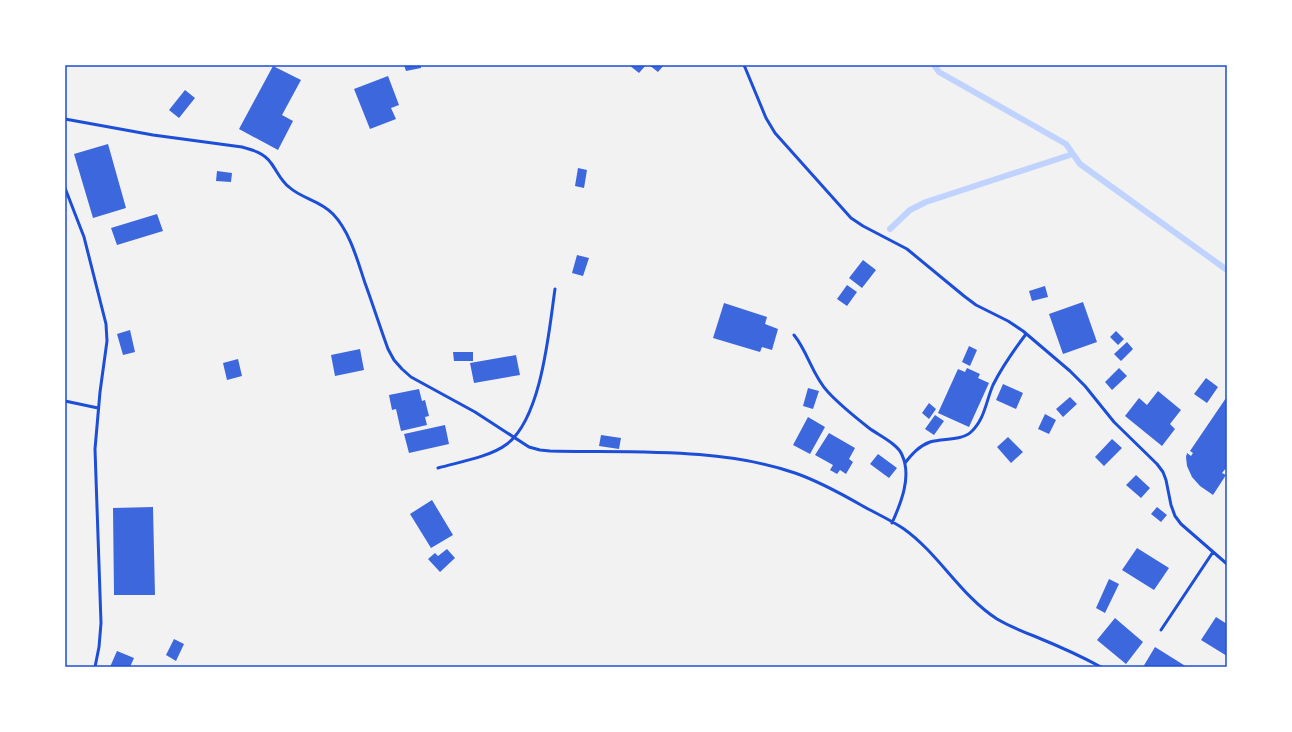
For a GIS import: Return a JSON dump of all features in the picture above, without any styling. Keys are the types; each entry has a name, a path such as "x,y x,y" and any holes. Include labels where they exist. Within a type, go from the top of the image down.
{"lane":[{"path":"744,65 766,118 776,133 852,218 876,233 907,249 976,305 1008,321 1070,371 1085,386 1114,422 1157,464 1163,472 1175,516 1188,531 1227,564"},
{"path":"65,119 153,135 242,147 253,150 262,155 270,161 289,188 325,207 341,224 349,238 358,261 388,349 394,360 402,369 411,377 475,412 529,447 540,450 620,451 706,456 770,466 795,473 842,494 904,529 922,544 981,606 997,619 1086,658 1101,667"},
{"path":"65,188 84,237 106,324 107,341 98,408 95,450 101,623 99,647 95,667"},
{"path":"438,468 496,450 507,444 514,437 524,422 538,385 544,360 555,289"},
{"path":"905,463 921,446 931,442 959,437 970,433 980,422 993,386 1026,334"},
{"path":"794,335 804,349 814,370 828,392 869,428 896,447 902,454 906,474 902,497 892,523"},
{"path":"65,402 98,408"},
{"path":"1161,630 1212,552"}],"building":[{"path":"404,65 421,65 421,68 406,71"},
{"path":"629,65 646,65 639,73"},
{"path":"649,65 664,65 658,72"},
{"path":"273,66 301,80 282,115 293,121 278,150 239,129"},
{"path":"388,76 399,105 391,108 396,119 370,129 354,89"},
{"path":"185,90 195,98 179,118 169,110"},
{"path":"108,144 126,208 93,218 74,154"},
{"path":"578,168 587,170 584,188 575,186"},
{"path":"217,171 232,173 231,182 216,181"},
{"path":"157,214 163,231 117,245 111,228"},
{"path":"577,255 589,258 583,276 572,273"},
{"path":"863,260 876,270 862,288 849,278"},
{"path":"847,285 857,292 847,306 837,299"},
{"path":"1045,286 1048,297 1032,301 1029,291"},
{"path":"1083,302 1097,342 1063,354 1049,314"},
{"path":"724,303 767,317 765,324 778,329 772,350 762,347 760,352 713,338"},
{"path":"130,330 135,352 123,355 117,334"},
{"path":"1116,331 1124,339 1118,345 1110,337"},
{"path":"1127,342 1133,349 1121,361 1114,354"},
{"path":"969,346 977,350 970,366 962,362"},
{"path":"360,349 364,370 335,376 331,355"},
{"path":"453,352 473,352 473,361 454,361"},
{"path":"516,355 520,375 474,383 470,363"},
{"path":"238,359 242,376 227,380 223,363"},
{"path":"967,368 980,374 978,378 989,383 969,427 938,413 958,369 965,372"},
{"path":"1119,368 1127,376 1112,390 1105,382"},
{"path":"1206,378 1218,387 1207,403 1194,394"},
{"path":"1003,384 1023,393 1016,409 996,400"},
{"path":"808,388 819,391 813,409 803,406"},
{"path":"419,389 422,401 425,400 429,416 425,417 427,425 401,431 396,409 392,410 389,395"},
{"path":"1158,391 1181,410 1170,424 1175,429 1162,446 1125,416 1139,398 1147,405"},
{"path":"1070,397 1077,404 1063,417 1056,409"},
{"path":"1226,398 1227,467 1222,473 1226,475 1213,495 1200,486 1192,477 1187,466 1186,457 1187,453 1191,456 1193,453 1190,451"},
{"path":"929,403 936,409 929,419 922,413"},
{"path":"1045,414 1056,420 1049,434 1038,429"},
{"path":"935,415 944,421 934,435 925,429"},
{"path":"808,417 825,427 810,454 793,445"},
{"path":"445,425 449,444 409,453 404,434"},
{"path":"829,433 855,448 849,459 853,462 846,474 840,470 837,474 830,470 833,465 815,455"},
{"path":"601,435 621,438 619,449 599,446"},
{"path":"1008,437 1023,452 1011,463 997,447"},
{"path":"1112,439 1122,448 1104,466 1095,457"},
{"path":"878,454 897,468 889,478 870,464"},
{"path":"1136,475 1150,488 1141,498 1126,485"},
{"path":"432,500 453,535 431,548 410,514"},
{"path":"153,507 155,595 114,595 113,508"},
{"path":"1157,507 1167,515 1161,522 1151,514"},
{"path":"1137,548 1169,568 1154,590 1122,570"},
{"path":"447,549 455,558 440,572 428,559 435,553 438,556"},
{"path":"1109,579 1119,584 1105,613 1096,608"},
{"path":"1216,617 1227,624 1227,656 1201,640"},
{"path":"1115,618 1143,642 1126,664 1097,640"},
{"path":"174,639 184,644 176,661 166,655"},
{"path":"1155,647 1187,667 1143,667"},
{"path":"117,651 134,658 130,667 110,667"}],"waterway":[{"path":"934,65 939,72 1066,144 1080,164 1227,270"},
{"path":"890,229 910,210 926,202 1073,154"}]}
